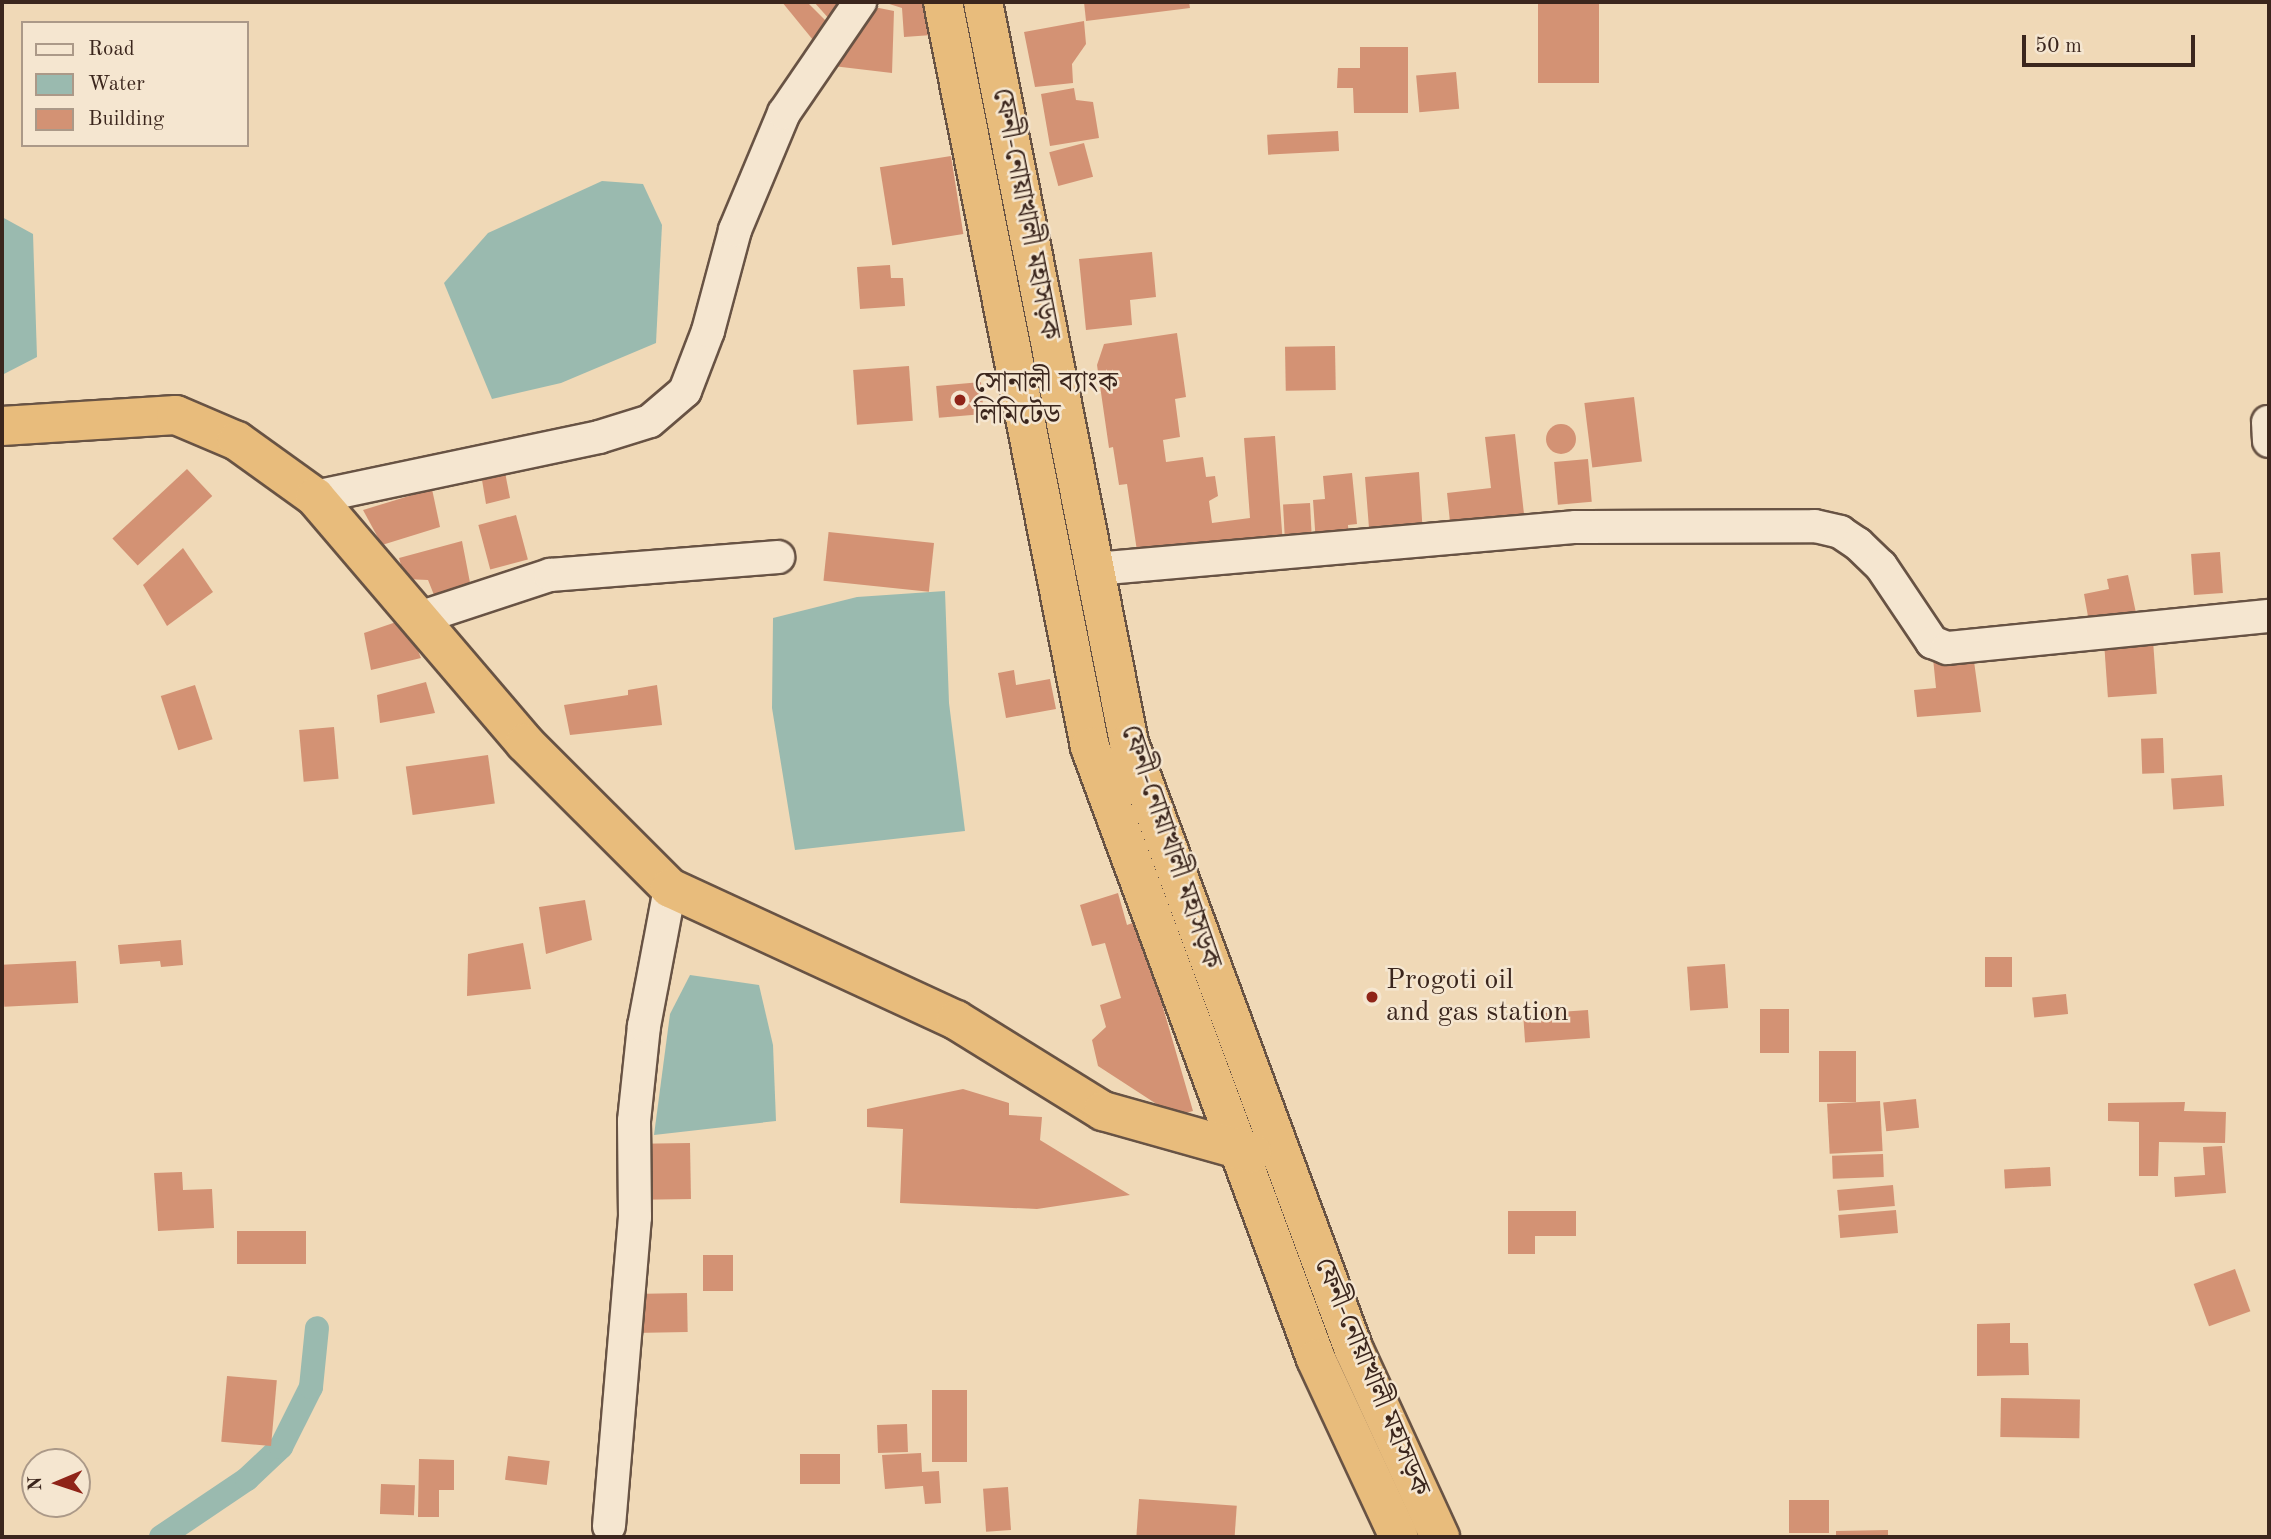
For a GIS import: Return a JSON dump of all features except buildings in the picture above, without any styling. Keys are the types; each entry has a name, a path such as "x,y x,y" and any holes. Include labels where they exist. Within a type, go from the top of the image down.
{"highway":[{"name":"ফেনী-নোয়াখালী মহাসড়ক","path":"943,2 1090,747 1235,1145 1317,1359 1399,1537"},
{"name":"ফেনী-নোয়াখালী মহাসড়ক","path":"983,2 1129,743 1354,1350 1440,1537"},
{"path":"2,426 176,415 237,441 315,497 422,617 525,743 670,888 956,1020 1103,1111 1235,1145 1286,1168"}],"street":[{"path":"315,497 600,437 650,421 685,390 708,331 735,230 784,113 860,2"},
{"path":"2269,422 2269,441"},
{"path":"1095,569 1576,527 1815,526 1840,532 1858,544 1881,566 1932,642 1947,648 2269,616"},
{"path":"422,617 550,575 778,557"},
{"path":"609,1526 634,1231 636,1107 644,1026 670,888"}],"water":[{"path":"602,181 643,184 662,225 656,343 561,383 492,399 444,283 488,233"},
{"path":"2,217 33,234 37,357 2,375"},
{"path":"945,591 949,703 965,831 795,850 772,708 773,618 857,597"},
{"path":"690,975 759,985 773,1045 776,1121 654,1135 670,1014"}],"waterway":[{"path":"161,1537 247,1479 281,1447 311,1387 317,1328"}],"place":[{"name":"সোনালী ব্যাংক লিমিটেড","path":"960,400"},
{"name":"Progoti oil and gas station","path":"1372,997"}]}
